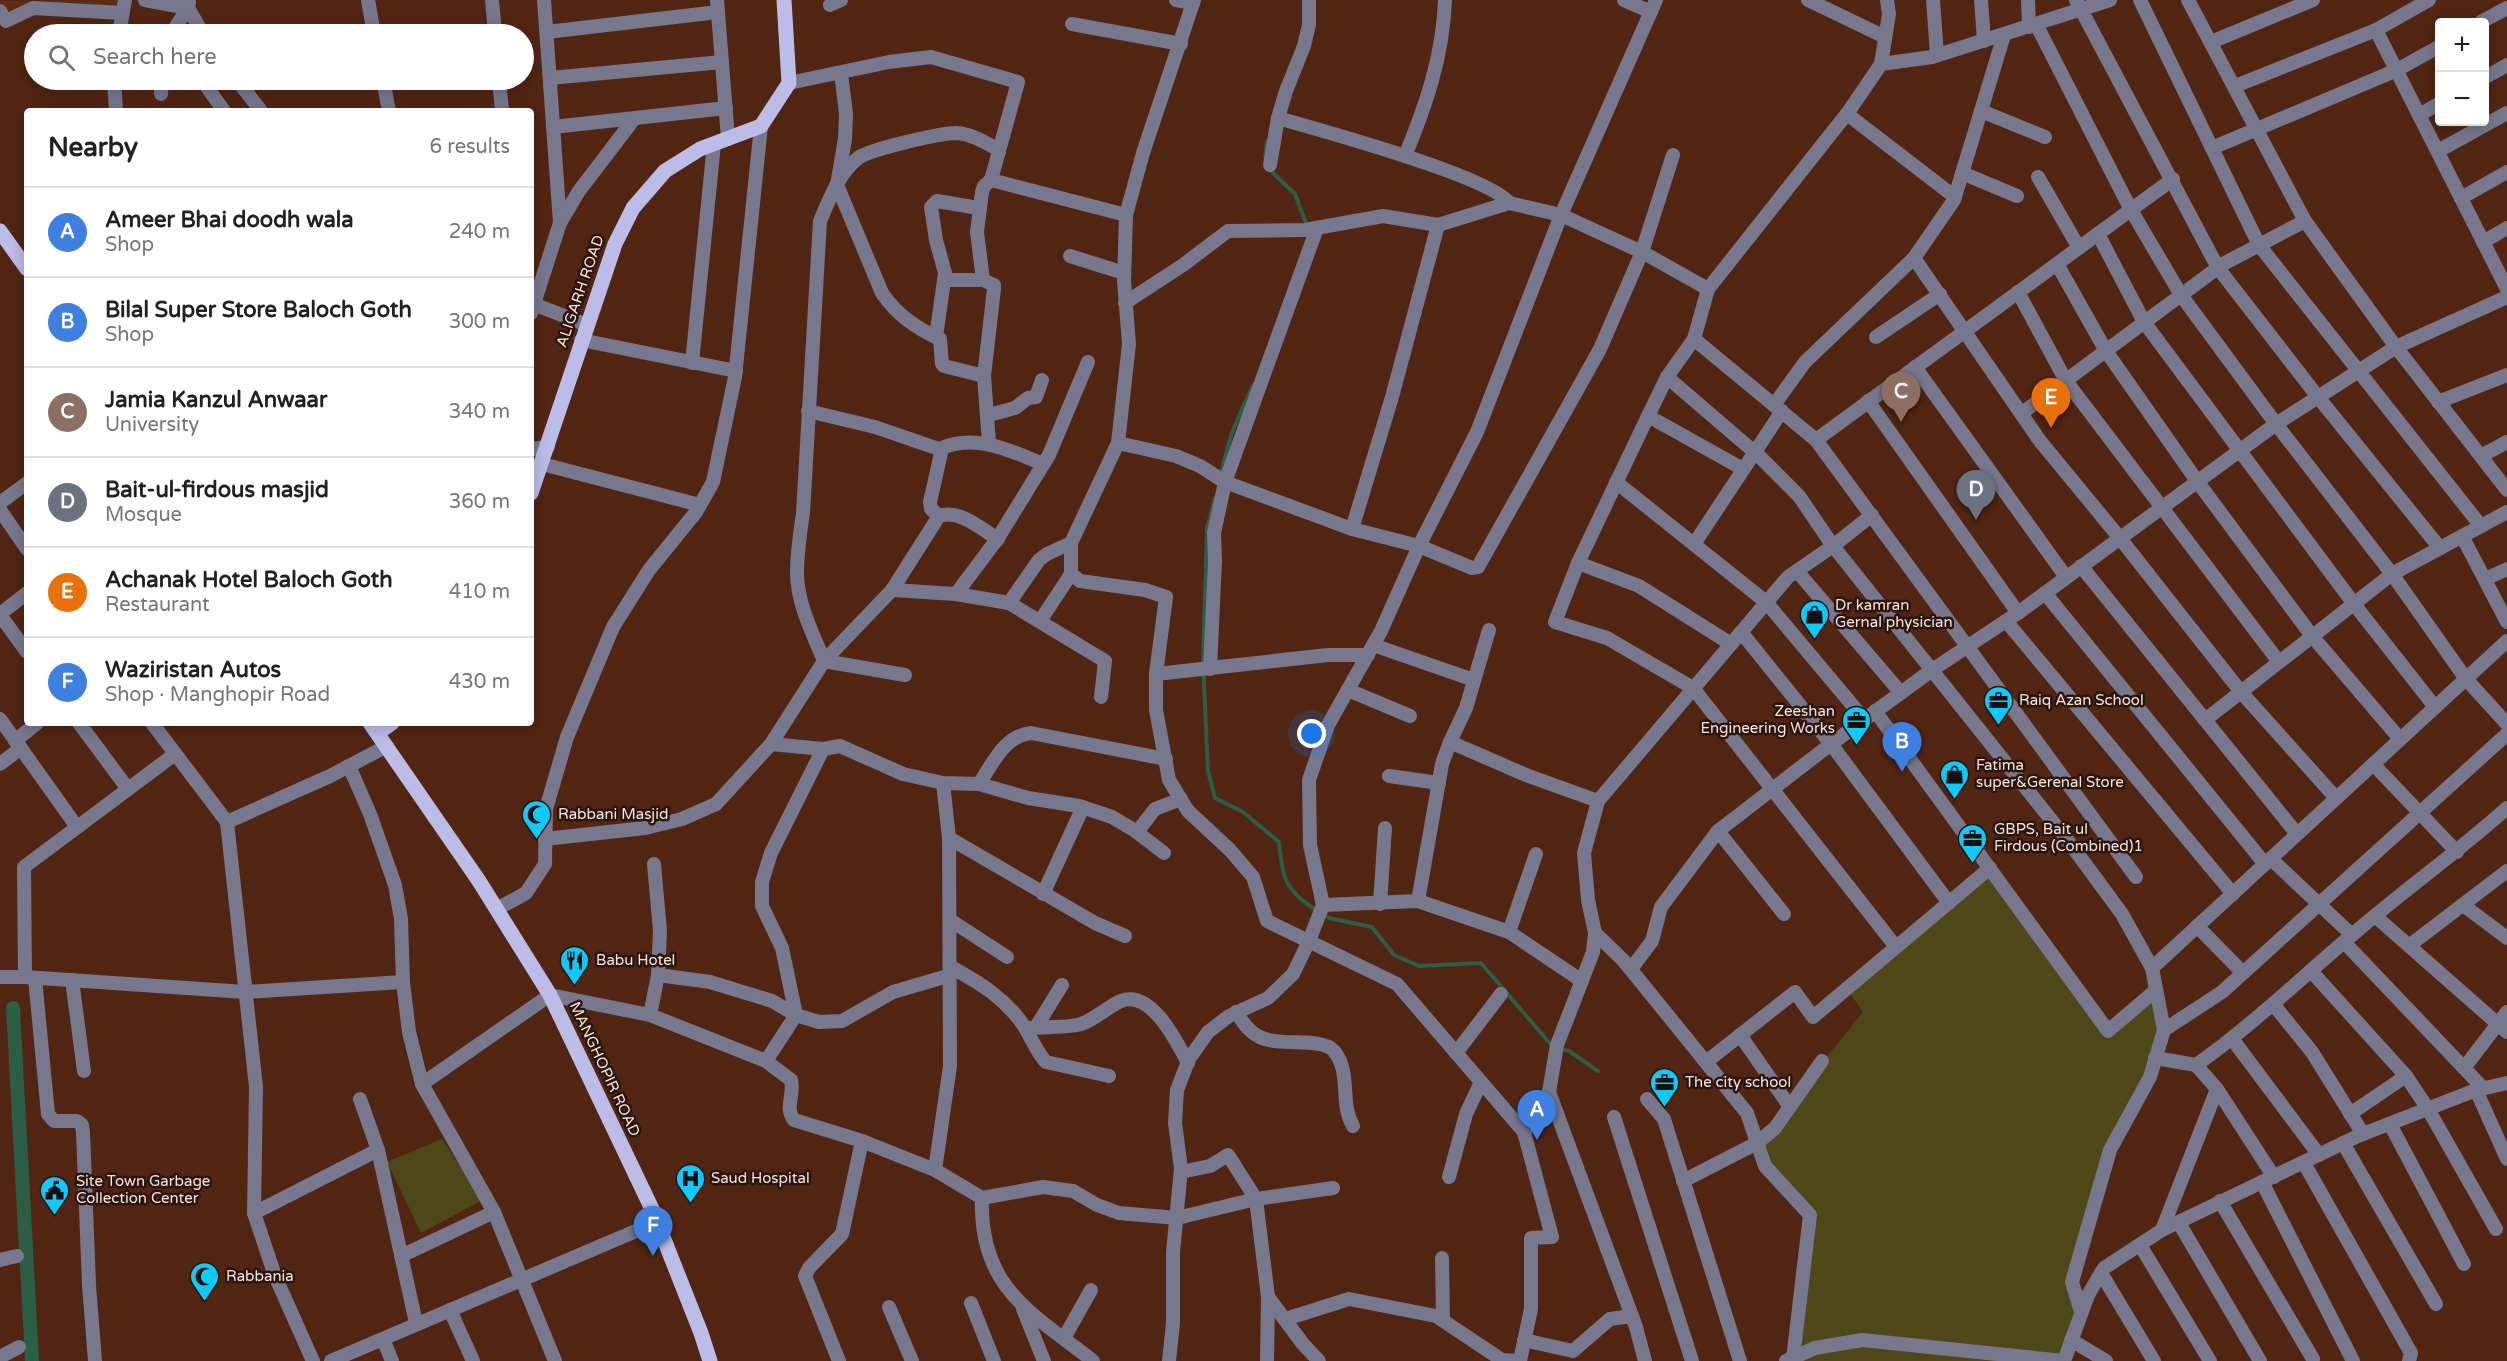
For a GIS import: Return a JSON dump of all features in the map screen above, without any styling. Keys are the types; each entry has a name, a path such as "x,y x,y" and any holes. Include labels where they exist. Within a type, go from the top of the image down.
{"main road":[{"path":"761,126 789,83 784,0"},
{"name":"ALIGARH ROAD","path":"534,485 615,244 633,208 665,171 700,149 761,126"},
{"path":"0,231 24,265"},
{"name":"MANGHOPIR ROAD","path":"379,734 497,909 550,995 657,1222 710,1361"}],"street":[{"path":"145,0 188,4"},
{"path":"368,0 372,24"},
{"path":"492,0 494,24"},
{"path":"544,0 560,223"},
{"path":"1040,621 1071,574 1071,543 1118,443 1130,344 1124,273 1126,215 1143,153 1194,2 1176,0"},
{"path":"1270,165 1278,118 1304,46 1309,25 1309,0"},
{"path":"1405,156 1425,108 1444,32 1445,0"},
{"path":"1169,1361 1173,1323 1173,1252 1181,1172 1175,1123 1177,1090 1188,1063 1208,1032 1236,1012 1268,998 1293,974 1317,922 1323,907 1310,845 1308,780 1328,725 1371,650 1419,546 1477,432 1561,215 1653,6 1624,0"},
{"path":"1808,0 1885,37"},
{"path":"1887,0 1888,14 1881,64 1847,114 1708,289 1694,339 1667,377 1578,563 1555,622 1606,638 1693,688 1896,947"},
{"path":"1933,0 1936,55"},
{"path":"1981,0 1984,41"},
{"path":"2028,0 2033,25 2132,210 2181,295 2276,424 2392,574 2466,679 2507,724"},
{"path":"1881,64 1936,55 2033,25 2078,4 2110,0"},
{"path":"2140,0 2259,245 2481,526"},
{"path":"2188,0 2306,221 2396,347 2507,490"},
{"path":"2211,42 2313,0"},
{"path":"2235,86 2376,30 2429,0"},
{"path":"178,24 188,4"},
{"path":"188,4 198,24"},
{"path":"2078,4 2173,179 2218,268 2440,548"},
{"path":"0,11 6,21 33,8 124,6 121,24"},
{"path":"547,32 717,6 726,108 692,363"},
{"path":"2488,18 2507,8"},
{"path":"1072,24 1181,44"},
{"path":"1631,969 1652,941 1661,907 1718,831 1864,719 2012,617 2276,424 2396,347 2506,288 2376,30"},
{"path":"1694,544 1754,453 1805,362 1914,258 1955,197 2004,35"},
{"path":"2212,148 2397,70 2435,48"},
{"path":"789,83 889,62 931,57 1018,82 991,180 984,186 978,208 976,232 983,280"},
{"path":"550,78 722,62"},
{"path":"2489,75 2507,65"},
{"path":"841,73 846,114 845,139 837,185 882,293 911,324 942,342 942,364 944,366 984,376"},
{"path":"115,90 116,108"},
{"path":"161,90 161,94"},
{"path":"209,90 222,108"},
{"path":"245,90 259,108"},
{"path":"385,90 388,108"},
{"path":"500,90 502,108"},
{"path":"2419,115 2435,105"},
{"path":"553,128 726,108"},
{"path":"1981,111 2045,137"},
{"path":"2438,151 2507,113"},
{"path":"1847,114 1955,197"},
{"path":"534,301 560,223 579,191 634,118"},
{"path":"1278,118 1405,156 1498,191 1509,203"},
{"path":"497,909 525,892 545,864 546,809 567,737 613,627 649,570 700,505 713,482 736,371 761,126"},
{"path":"824,661 807,620 797,575 803,513 820,221 837,185 858,158 879,150 957,133 977,138 999,150"},
{"path":"1118,443 1176,456 1200,466 1221,479 1352,529 1419,546 1472,568 1480,565 1600,349 1642,252 1672,155"},
{"path":"2461,198 2507,172"},
{"path":"1962,173 2017,196"},
{"path":"2038,177 2079,248"},
{"path":"1816,440 2173,179"},
{"path":"991,180 1126,215"},
{"path":"936,337 945,280 944,264 936,240 933,202 978,208"},
{"path":"1125,303 1183,265 1228,231 1312,229 1383,216 1438,225 1509,203 1561,215 1642,252 1708,289"},
{"path":"2022,413 2218,268 2306,221"},
{"path":"1352,529 1392,397 1438,225"},
{"path":"2483,242 2507,228"},
{"path":"1206,670 1215,561 1214,533 1221,479 1312,229"},
{"path":"2098,234 2144,322 2354,604 2435,707"},
{"path":"1070,256 1124,273"},
{"path":"1914,258 2040,441 2241,692 2336,798"},
{"path":"2057,264 2106,351 2197,481 2312,636 2400,739"},
{"path":"945,280 983,280 994,285 984,376 989,443"},
{"path":"2018,292 2066,381 2279,662"},
{"path":"1875,337 1940,294"},
{"path":"534,308 587,325"},
{"path":"1694,339 1816,440 2136,876"},
{"path":"581,340 736,371"},
{"path":"956,594 998,539 1043,464 1088,362"},
{"path":"1915,367 2066,577"},
{"path":"2438,402 2507,375"},
{"path":"1667,377 1754,453 1799,496 1833,546 2122,914 2152,968 2164,1030 2150,1077 2110,1150 2072,1282 2082,1312"},
{"path":"988,415 1015,408 1028,398 1036,397 1042,380"},
{"path":"1868,401 2012,617 2233,894"},
{"path":"808,411 875,427 939,449 948,445 989,443 1043,464"},
{"path":"1648,416 1743,470"},
{"path":"2481,456 2507,442"},
{"path":"534,449 548,447"},
{"path":"939,449 941,453 930,502 931,509 939,516"},
{"path":"542,464 700,505"},
{"path":"1616,482 1766,602 1864,719"},
{"path":"0,502 24,485"},
{"path":"0,510 24,545"},
{"path":"2205,720 2392,574 2507,512"},
{"path":"545,839 645,828 682,819 716,804 771,744 824,661 892,590 939,516 954,513 998,539"},
{"path":"1524,1132 1536,1118 1549,1092 1556,1049 1593,952 1595,933 1588,900 1584,853 1598,801 1788,577 1872,515"},
{"path":"2462,536 2507,622"},
{"path":"1008,603 1039,560 1071,543"},
{"path":"1578,563 1639,586 1731,644"},
{"path":"2080,566 2297,834"},
{"path":"2485,579 2507,569"},
{"path":"1797,571 1901,693"},
{"path":"1071,574 1080,581 1145,590 1166,597 1156,674 1156,710 1169,780 1188,811 1230,850 1253,878 1267,921 1397,984 1524,1132 1552,1237 1530,1238 1531,1309 1518,1361 1502,1360 1436,1316 1349,1299 1292,1317"},
{"path":"892,590 956,594 1008,603 1105,661 1101,697"},
{"path":"2045,593 2268,861 2319,904 2464,1068 2479,1089 2507,1159"},
{"path":"24,595 0,615 24,648"},
{"path":"1418,901 1439,783 1449,742 1466,708 1489,630"},
{"path":"1741,632 1831,744 1949,903"},
{"path":"2152,968 2507,641"},
{"path":"1156,674 1371,650 1474,680"},
{"path":"824,661 905,675"},
{"path":"1348,690 1410,716"},
{"path":"1875,711 2108,1031 2156,990"},
{"path":"0,719 77,827"},
{"path":"0,764 34,726"},
{"path":"81,726 128,789"},
{"path":"154,726 227,822 256,1087 254,1213 275,1276 313,1361"},
{"path":"227,822 349,766 379,734"},
{"path":"979,784 1003,748 1020,734 1031,734 1166,759"},
{"path":"2164,1030 2222,992 2507,734"},
{"path":"1449,742 1526,775 1598,801"},
{"path":"771,744 822,749 840,746 903,774 943,783 979,784 1028,798 1083,807 1112,817 1137,832 1164,853"},
{"path":"766,1061 796,1015 782,948 762,906 762,882 771,853 822,749"},
{"path":"95,1361 89,1285 82,1125 77,1121 54,1121 48,1114 30,977 24,867 175,754"},
{"path":"2373,764 2457,852"},
{"path":"349,766 370,814 395,885 409,1032 422,1084 495,1212 555,1361"},
{"path":"1389,776 1439,783"},
{"path":"935,1170 950,1066 949,838 943,783"},
{"path":"1137,832 1155,809 1181,799"},
{"path":"1043,894 1083,807"},
{"path":"2196,1065 2233,1040 2348,938 2457,852 2507,808"},
{"path":"1380,904 1385,828"},
{"path":"1718,831 1784,914"},
{"path":"949,838 1095,923 1125,936"},
{"path":"1509,932 1536,854"},
{"path":"650,1015 658,975 660,931 654,864"},
{"path":"1706,1062 1795,992 1814,1017 1990,868"},
{"path":"2410,945 2507,871"},
{"path":"1323,907 1418,901 1509,932 1582,981"},
{"path":"2463,905 2507,938"},
{"path":"2374,916 2410,945 2502,1028"},
{"path":"950,920 1007,957"},
{"path":"2197,926 2243,973"},
{"path":"1595,933 1631,969 1747,1113 1765,1166 1810,1215 1789,1360"},
{"path":"658,975 710,982 772,1001 796,1015 819,1022 842,1021 893,992 951,971 976,981 1003,1000 1031,1027 1046,1062 1109,1076"},
{"path":"2311,971 2406,1076 2428,1109 2496,1229"},
{"path":"0,977 30,977 245,992 403,982"},
{"path":"72,980 84,1071"},
{"path":"1031,1027 1062,985"},
{"path":"1456,1053 1501,994"},
{"path":"422,1084 550,995 650,1015 766,1061 791,1080 789,1112 794,1120 862,1141 935,1170 982,1198 1043,1187 1073,1191 1097,1205 1119,1213 1177,1218 1256,1199 1333,1188"},
{"path":"1031,1027 1074,1027 1089,1021 1121,1001 1139,1001 1155,1012 1188,1063"},
{"path":"2273,1004 2312,1052 2362,1134"},
{"path":"1236,1012 1251,1032 1268,1041 1315,1044 1332,1048 1345,1074 1345,1103 1353,1126"},
{"path":"2464,1068 2502,1028 2507,1012"},
{"path":"1740,1035 1790,1107"},
{"path":"2233,1040 2319,1155"},
{"path":"2156,1058 2196,1065 2217,1089 2268,1179 2353,1361"},
{"path":"1683,1181 1757,1143 1775,1128 1822,1061"},
{"path":"2350,1114 2406,1076"},
{"path":"1449,1177 1466,1114 1481,1082"},
{"path":"1789,1360 1815,1348 1862,1340 2064,1361 2088,1295 2103,1268 2162,1230 2362,1134 2479,1089 2507,1083"},
{"path":"2162,1230 2217,1089"},
{"path":"1549,1092 1632,1316 1646,1361"},
{"path":"360,1099 378,1150 416,1323"},
{"path":"1647,1099 1664,1119 1740,1361"},
{"path":"1614,1117 1692,1361"},
{"path":"2390,1124 2464,1264"},
{"path":"839,1361 806,1276 809,1268 842,1234 862,1141"},
{"path":"2343,1143 2436,1304"},
{"path":"254,1213 378,1150"},
{"path":"1181,1172 1210,1167 1228,1155 1256,1199 1268,1297 1267,1361"},
{"path":"2304,1163 2411,1353 2409,1361"},
{"path":"982,1198 981,1223 989,1258 998,1277 1021,1304 1093,1361"},
{"path":"2220,1201 2313,1359"},
{"path":"401,1256 495,1212"},
{"path":"331,1361 657,1222"},
{"path":"2179,1223 2260,1361"},
{"path":"2140,1245 2210,1361"},
{"path":"0,1260 17,1256"},
{"path":"1442,1258 1443,1320"},
{"path":"2101,1273 2154,1361"},
{"path":"1064,1338 1091,1290"},
{"path":"1268,1297 1303,1344 1319,1361"},
{"path":"971,1303 994,1361"},
{"path":"1021,1304 1044,1361"},
{"path":"889,1307 912,1361"},
{"path":"450,1310 472,1361"},
{"path":"1524,1340 1573,1351 1610,1319 1632,1316"},
{"path":"383,1339 392,1361"},
{"path":"2071,1340 2106,1361"},
{"path":"0,1357 19,1347"}],"shaded area":[{"path":"118,0 116,7 8,14 0,1"},
{"path":"1989,869 2107,1031 2156,990 2163,1030 2150,1077 2109,1150 2072,1282 2081,1312 2064,1361 1793,1361 1810,1215 1765,1166 1757,1143 1863,1012 1847,989"},
{"path":"442,1139 482,1200 421,1233 387,1162"}],"waterway":[{"path":"1265,157 1267,141"},
{"path":"1269,169 1295,194 1307,226"},
{"path":"1220,476 1232,432 1253,385"},
{"path":"1215,498 1207,529 1203,661 1208,771 1215,798 1243,812 1279,842 1287,882 1297,896 1316,910"},
{"path":"1323,915 1372,927 1394,955 1419,966 1481,963 1553,1047"},
{"path":"13,1008 32,1361"},
{"path":"1560,1049 1569,1051 1598,1071"}],"place":[{"name":"Jamia Kanzul Anwaar","path":"1901,422"},
{"name":"Achanak Hotel Baloch Goth","path":"2051,428"},
{"name":"Bait-ul-firdous masjid","path":"1976,520"},
{"name":"Dr kamran Gernal physician","path":"1814,640"},
{"name":"Raiq Azan School","path":"1998,726"},
{"name":"Zeeshan Engineering Works","path":"1856,746"},
{"name":"Bilal Super Store Baloch Goth","path":"1902,772"},
{"name":"Fatima super&Gerenal Store","path":"1955,800"},
{"name":"Rabbani Masjid","path":"537,840"},
{"name":"GBPS, Bait ul Firdous (Combined)1","path":"1973,864"},
{"name":"Babu Hotel","path":"575,986"},
{"name":"The city school","path":"1664,1108"},
{"name":"Ameer Bhai doodh wala","path":"1537,1140"},
{"name":"Saud Hospital","path":"690,1204"},
{"name":"Site Town Garbage Collection Center","path":"55,1216"},
{"name":"Waziristan Autos","path":"653,1256"},
{"name":"Rabbania","path":"205,1302"}]}
